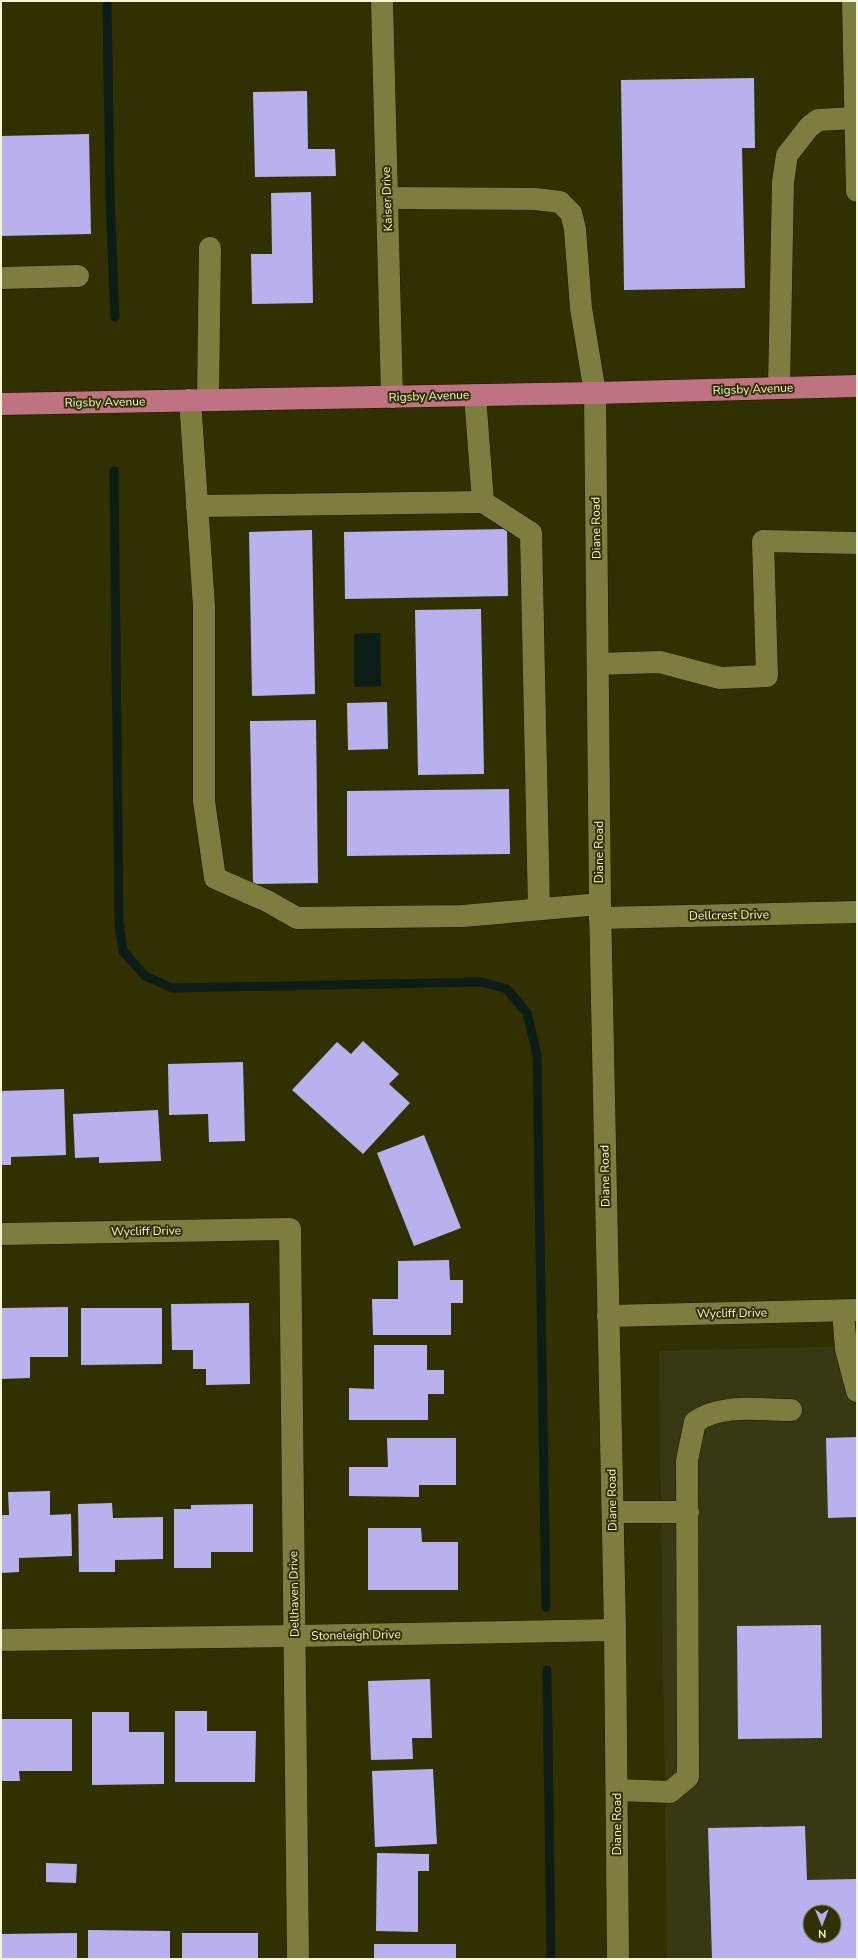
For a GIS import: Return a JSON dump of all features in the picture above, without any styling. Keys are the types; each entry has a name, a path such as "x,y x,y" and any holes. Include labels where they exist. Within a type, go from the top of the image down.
{"main road":[{"name":"Rigsby Avenue","path":"1,404 595,393 857,386"}],"street":[{"name":"Kaiser Drive","path":"382,1 392,397"},
{"path":"853,1 857,191"},
{"path":"780,388 783,182 787,155 809,127 818,120 855,118"},
{"name":"Diane Road","path":"387,198 535,199 560,202 571,213 575,229 581,308 595,393 600,911 616,1630 618,1959"},
{"path":"210,248 199,400 197,506 484,502 531,533 539,909"},
{"path":"1,278 78,276"},
{"path":"475,395 484,502"},
{"name":"Dellcrest Drive","path":"197,506 204,606 204,801 215,878 267,901 297,918 463,916 539,909 600,911 857,912"},
{"path":"598,664 660,662 720,678 767,676 763,541 857,543"},
{"name":"Wycliff Drive","path":"1,1234 290,1229"},
{"name":"Dellhaven Drive","path":"290,1229 298,1959"},
{"path":"850,1311 846,1349 857,1391"},
{"name":"Wycliff Drive","path":"608,1316 850,1311"},
{"path":"617,1790 670,1792 688,1777 687,1460 695,1422 706,1414 733,1409 791,1410"},
{"path":"613,1512 688,1512"},
{"name":"Stoneleigh Drive","path":"1,1640 616,1630"}],"shaded area":[{"path":"857,1346 857,1959 667,1959 659,1351"}],"water":[{"path":"380,633 381,686 354,687 354,634"}],"building":[{"path":"754,78 755,148 742,148 745,288 624,290 621,80"},
{"path":"307,91 308,149 335,149 336,176 255,177 253,92"},
{"path":"89,134 91,234 1,236 1,136"},
{"path":"311,192 313,303 252,304 251,254 272,254 271,193"},
{"path":"507,529 508,596 345,599 344,532"},
{"path":"312,530 315,694 252,696 249,532"},
{"path":"481,609 484,774 418,775 415,610"},
{"path":"387,702 388,749 348,750 347,703"},
{"path":"316,720 318,883 253,884 250,721"},
{"path":"509,789 510,854 347,856 347,791"},
{"path":"363,1041 399,1074 389,1084 410,1103 363,1154 292,1090 337,1042 351,1054"},
{"path":"243,1062 245,1141 209,1142 208,1114 169,1115 168,1064"},
{"path":"64,1089 66,1155 11,1157 11,1165 1,1165 1,1091"},
{"path":"158,1110 161,1161 99,1163 99,1157 75,1158 73,1114"},
{"path":"424,1135 461,1228 414,1246 377,1153"},
{"path":"449,1260 450,1280 463,1280 463,1303 451,1303 451,1335 373,1335 372,1299 398,1299 398,1261"},
{"path":"249,1303 250,1384 206,1385 206,1369 193,1369 193,1350 172,1350 171,1304"},
{"path":"68,1307 68,1357 30,1357 30,1378 1,1379 1,1308"},
{"path":"81,1308 162,1308 162,1364 81,1365"},
{"path":"374,1345 427,1345 427,1370 444,1370 444,1394 428,1394 428,1420 349,1420 349,1388 374,1389"},
{"path":"857,1437 857,1517 828,1518 826,1438"},
{"path":"387,1438 456,1438 456,1485 419,1485 419,1497 349,1496 349,1467 388,1467"},
{"path":"50,1491 50,1515 71,1514 72,1556 19,1558 19,1572 1,1573 1,1515 9,1515 8,1492"},
{"path":"112,1503 113,1518 163,1517 163,1559 115,1560 115,1572 79,1572 78,1504"},
{"path":"253,1504 253,1552 211,1552 211,1568 174,1568 174,1509 191,1509 191,1505"},
{"path":"368,1528 421,1528 422,1542 458,1542 458,1590 368,1590"},
{"path":"821,1625 822,1738 738,1739 737,1626"},
{"path":"430,1679 432,1738 412,1738 413,1759 371,1760 368,1681"},
{"path":"175,1711 207,1711 207,1731 256,1731 255,1782 175,1782"},
{"path":"92,1712 129,1712 129,1732 164,1732 164,1784 92,1785"},
{"path":"1,1719 72,1719 72,1771 19,1771 20,1781 1,1781"},
{"path":"433,1769 437,1844 375,1847 372,1771"},
{"path":"805,1826 807,1880 857,1879 857,1959 712,1959 708,1828"},
{"path":"377,1853 429,1854 429,1871 418,1871 418,1932 376,1931"},
{"path":"46,1863 77,1864 76,1883 46,1882"},
{"path":"88,1930 170,1931 170,1959 88,1959"},
{"path":"77,1933 77,1959 1,1959 1,1934"},
{"path":"182,1933 258,1933 258,1959 182,1959"},
{"path":"374,1944 456,1944 456,1959 374,1959"}],"waterway":[{"path":"107,1 110,197 115,317"},
{"path":"114,471 119,924 123,951 145,976 172,988 481,982 507,989 527,1013 537,1054 546,1607"},
{"path":"547,1670 551,1959"}]}
